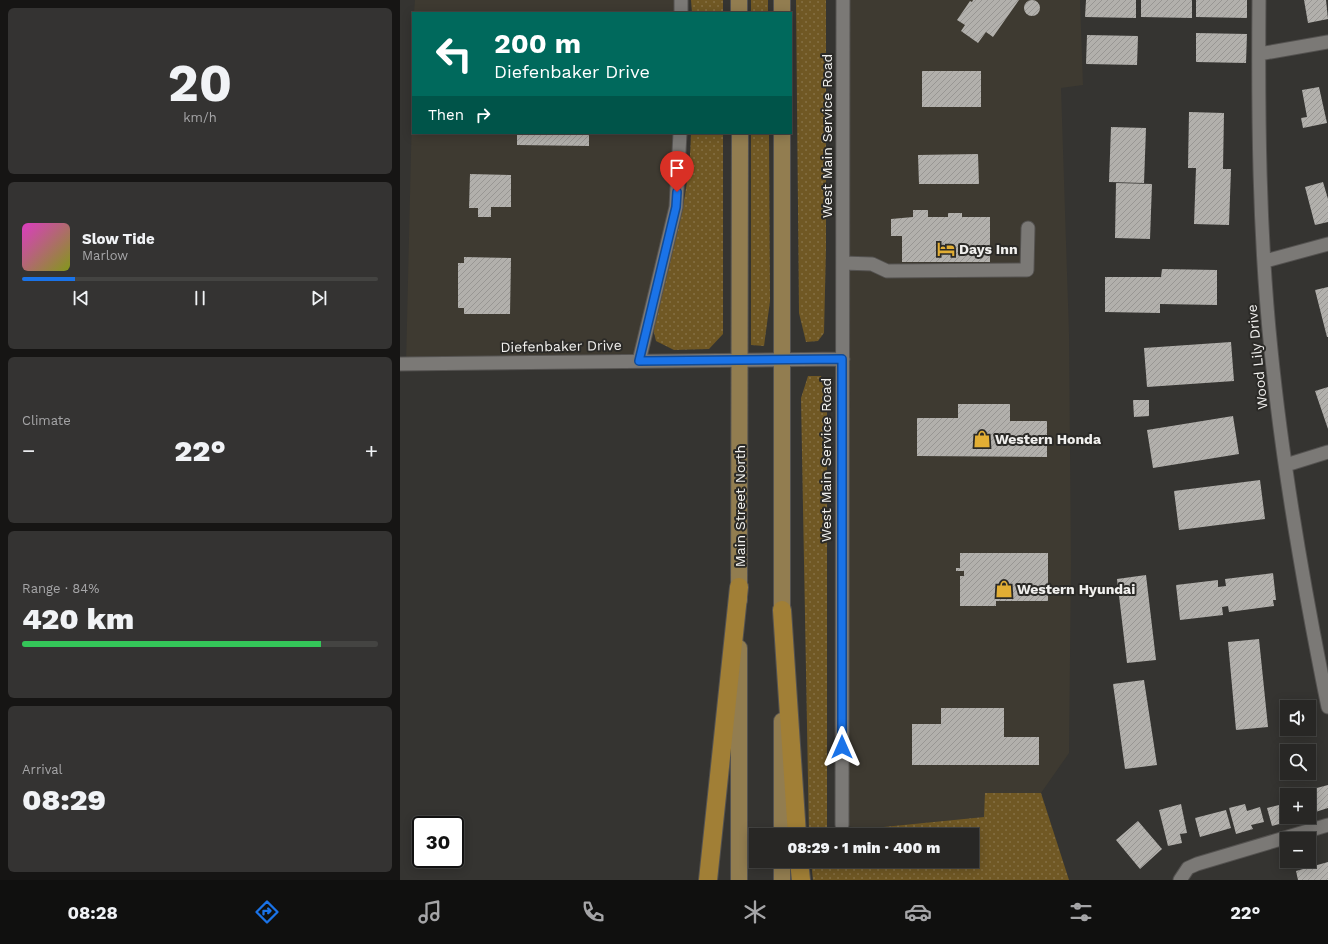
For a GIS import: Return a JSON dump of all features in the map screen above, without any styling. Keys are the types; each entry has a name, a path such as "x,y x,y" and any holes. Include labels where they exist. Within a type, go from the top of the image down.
{"highway":[{"path":"708,880 739,587"},
{"path":"782,610 798,828"},
{"path":"800,868 801,880"}],"main road":[{"path":"740,0 740,12"},
{"path":"782,0 782,12"},
{"name":"Main Street North","path":"739,880 740,134"},
{"path":"782,134 782,828"},
{"path":"782,868 782,880"}],"street":[{"path":"681,0 681,12"},
{"name":"West Main Service Road","path":"842,825 843,0"},
{"name":"Wood Lily Drive","path":"1259,0 1259,152 1270,350 1307,604 1328,707"},
{"path":"1258,54 1328,42"},
{"path":"639,361 676,207 680,134"},
{"path":"843,263 872,264 887,271 1028,270 1028,228"},
{"path":"1265,260 1328,244"},
{"name":"Diefenbaker Drive","path":"400,364 842,359"},
{"path":"1286,465 1328,452"},
{"path":"1180,880 1188,868 1196,864 1328,825"}],"shaded area":[{"path":"415,0 681,0 681,12 414,12"},
{"path":"691,0 723,0 723,12 692,12"},
{"path":"751,0 768,0 768,12 751,12"},
{"path":"796,0 826,0 826,248 824,333 818,341 806,342 799,313"},
{"path":"843,0 1080,0 1083,85 1061,88 1069,334 1071,562 1069,753 1041,793 985,793 985,817 873,828 858,828 842,825"},
{"path":"412,111 412,134 680,134 676,207 639,361 406,365"},
{"path":"691,134 723,134 723,334 709,349 674,350 656,341 652,324 678,230 690,158"},
{"path":"751,134 769,134 770,301 764,346 751,345"},
{"path":"808,376 821,376 827,395 828,828 809,828 801,398"},
{"path":"985,793 1041,793 1069,880 813,880 812,868 979,868 979,828 873,828 984,817"}],"building":[{"path":"973,0 1019,0 993,37 986,32 978,43 961,31 965,25 957,20 970,1 972,2"},
{"path":"1032,0 1038,2 1040,8 1038,14 1032,16 1026,14 1024,8 1026,2"},
{"path":"1086,0 1136,0 1136,18 1085,17"},
{"path":"1141,0 1192,0 1192,18 1141,17"},
{"path":"1196,0 1247,0 1247,18 1196,17"},
{"path":"1304,0 1326,0 1328,19 1308,23"},
{"path":"1196,33 1247,34 1246,63 1196,62"},
{"path":"1087,35 1138,36 1137,65 1086,64"},
{"path":"922,71 981,71 981,107 922,107"},
{"path":"1319,87 1327,123 1303,128 1301,118 1307,117 1302,90"},
{"path":"1189,112 1224,113 1223,169 1231,169 1229,225 1194,224 1196,168 1188,168"},
{"path":"1111,127 1146,128 1144,183 1109,182"},
{"path":"517,134 589,134 589,146 517,145"},
{"path":"978,154 979,184 919,184 918,155"},
{"path":"470,174 511,175 511,207 491,207 491,217 478,217 478,208 469,208"},
{"path":"1323,182 1328,199 1328,222 1315,225 1305,187"},
{"path":"1116,183 1152,184 1150,239 1115,238"},
{"name":"Days Inn","path":"913,210 928,210 928,217 948,217 948,213 962,213 962,217 990,217 990,262 902,262 902,236 891,236 891,219 913,217"},
{"path":"464,257 511,258 510,314 464,314 464,308 458,308 458,263 464,263"},
{"path":"1162,269 1217,270 1217,305 1160,304 1160,313 1105,312 1105,277 1161,277"},
{"path":"1328,287 1328,337 1327,337 1315,290"},
{"path":"1231,342 1234,381 1147,387 1144,348"},
{"path":"1328,387 1328,429 1315,391"},
{"path":"1133,400 1149,400 1149,416 1134,417"},
{"name":"Western Honda","path":"958,404 1010,404 1010,421 1047,421 1047,457 917,456 917,418 958,418"},
{"path":"1233,416 1239,454 1153,468 1147,430"},
{"path":"1260,480 1265,519 1179,530 1174,491"},
{"name":"Western Hyundai","path":"960,553 1048,553 1048,601 996,601 996,606 960,606 960,576 964,576 964,571 956,571 956,568 960,568"},
{"path":"1273,573 1276,600 1273,600 1274,606 1229,612 1228,606 1222,607 1223,615 1180,620 1176,585 1218,580 1218,587 1226,586 1225,579"},
{"path":"1146,575 1156,660 1127,663 1117,579"},
{"path":"1259,639 1268,727 1236,730 1228,642"},
{"path":"1144,680 1157,765 1125,769 1113,684"},
{"path":"941,708 1004,708 1004,737 1039,737 1039,765 912,765 912,724 941,724"},
{"path":"1328,785 1328,808 1316,812 1316,788"},
{"path":"1181,804 1187,833 1180,834 1182,843 1168,846 1159,810"},
{"path":"1245,804 1247,811 1260,807 1264,822 1251,825 1253,829 1236,834 1229,808"},
{"path":"1280,805 1280,824 1272,826 1267,808"},
{"path":"1226,810 1231,828 1200,837 1195,818"},
{"path":"1138,821 1162,849 1140,869 1116,840"},
{"path":"1328,862 1328,880 1298,880 1296,871 1307,868 1316,868 1316,865"}],"place":[{"name":"Days Inn","path":"946,249"},
{"name":"Western Honda","path":"982,439"},
{"name":"Western Hyundai","path":"1004,589"}],"route":[{"path":"677,192 676,207 639,361 842,359 842,747"}]}
